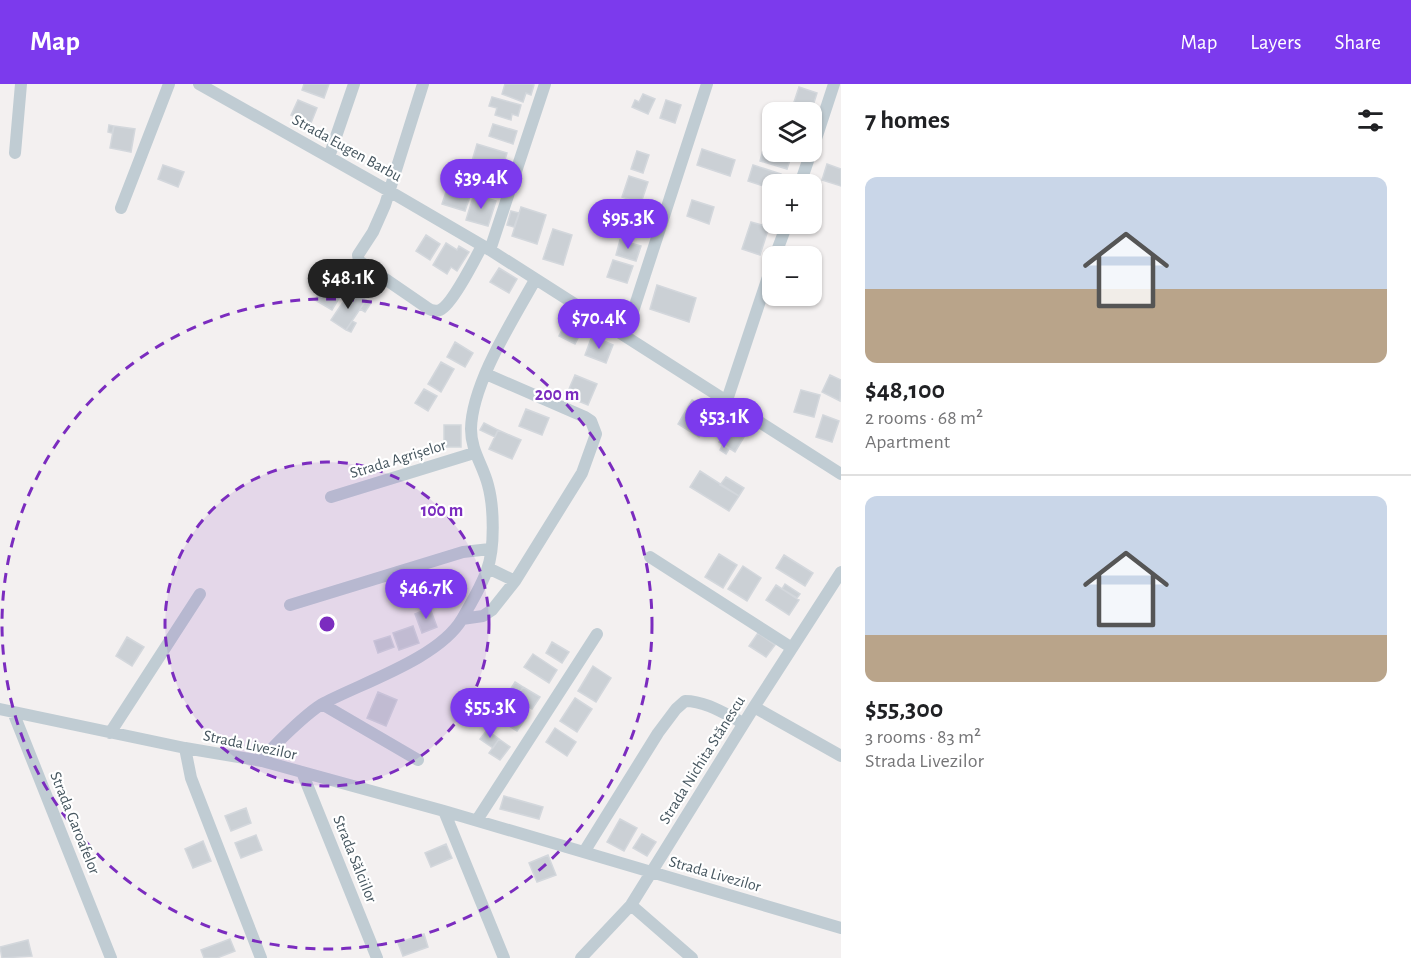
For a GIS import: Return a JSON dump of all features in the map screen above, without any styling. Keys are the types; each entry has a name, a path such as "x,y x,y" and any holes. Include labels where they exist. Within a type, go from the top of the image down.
{"street":[{"path":"15,153 21,84"},
{"path":"121,208 169,84"},
{"name":"Strada Eugen Barbu","path":"199,84 486,248 841,474"},
{"path":"329,157 354,84"},
{"path":"423,84 379,219 358,258 426,308 432,310 443,308 486,248 545,84"},
{"path":"625,336 707,84"},
{"path":"822,121 834,84"},
{"path":"262,761 268,751 322,704 421,656 440,642 462,619 488,568 494,522 488,484 474,453 471,429 473,415 486,374 535,280"},
{"path":"727,400 762,295"},
{"path":"462,619 483,616 492,610 515,581 582,473 596,434 591,421 585,417 486,374"},
{"name":"Strada Agrișelor","path":"331,497 474,453"},
{"path":"290,605 463,552 490,549"},
{"path":"650,557 792,648"},
{"path":"488,568 515,581"},
{"name":"Strada Nichita Stănescu","path":"581,958 631,905 753,707 841,572"},
{"path":"110,733 200,594"},
{"path":"477,820 597,634"},
{"path":"584,852 658,733 679,705 685,701 696,701 743,723"},
{"path":"322,704 418,759"},
{"path":"753,707 841,756"},
{"path":"0,709 13,712"},
{"name":"Strada Livezilor","path":"13,712 185,748 262,761 477,820 837,927"},
{"name":"Strada Garoafelor","path":"13,712 111,958"},
{"path":"185,748 191,778 261,958"},
{"name":"Strada Sălciilor","path":"302,772 377,958"},
{"path":"444,811 504,958"},
{"path":"631,905 692,958"},
{"path":"837,927 841,914"}],"building":[{"path":"304,84 329,84 324,98 302,90"},
{"path":"505,84 534,85 531,95 526,93 523,102 502,94"},
{"path":"799,87 817,93 814,102 794,102"},
{"path":"643,94 655,99 648,114 632,107 635,100 639,102"},
{"path":"492,97 521,105 518,116 512,114 511,120 495,115 497,108 489,106"},
{"path":"298,100 317,108 311,123 291,115"},
{"path":"666,100 681,105 675,123 660,118"},
{"path":"493,124 517,131 513,144 489,136"},
{"path":"109,125 114,126 112,133 108,132"},
{"path":"114,126 135,129 131,152 110,148"},
{"path":"477,144 507,153 502,170 472,161"},
{"path":"702,149 735,160 730,176 697,165"},
{"path":"637,151 649,155 643,173 631,169"},
{"path":"763,162 789,162 787,169"},
{"path":"827,164 841,169 841,186 822,180"},
{"path":"163,165 184,172 178,187 158,179"},
{"path":"753,165 781,174 762,174 762,186 748,181"},
{"path":"629,176 648,182 641,203 622,197"},
{"path":"448,186 471,193 465,211 442,204"},
{"path":"474,194 496,201 488,226 466,220"},
{"path":"692,200 714,207 709,224 687,216"},
{"path":"521,207 546,215 537,244 512,236"},
{"path":"511,211 519,213 514,227 507,225"},
{"path":"751,222 762,225 762,234 767,234 760,255 742,249"},
{"path":"553,229 572,235 563,265 543,259"},
{"path":"426,235 440,244 430,260 416,251"},
{"path":"620,240 641,246 636,261 616,255"},
{"path":"446,243 457,250 459,246 469,252 457,271 451,267 447,274 433,265"},
{"path":"613,260 633,266 627,283 607,277"},
{"path":"499,268 517,279 509,293 490,282"},
{"path":"327,280 344,290 332,310 315,300"},
{"path":"657,285 696,298 689,322 650,309"},
{"path":"351,290 366,300 346,330 331,320"},
{"path":"366,300 371,303 365,312 360,309"},
{"path":"567,320 583,328 575,344 559,336"},
{"path":"352,321 356,323 351,332 346,330"},
{"path":"592,336 613,345 606,363 585,355"},
{"path":"455,342 473,353 465,367 447,357"},
{"path":"441,362 454,369 441,392 428,384"},
{"path":"575,375 597,384 588,405 566,396"},
{"path":"830,375 841,380 840,401 822,392"},
{"path":"424,389 437,396 428,411 415,403"},
{"path":"801,390 820,395 814,417 794,412"},
{"path":"692,400 714,413 699,437 678,424"},
{"path":"526,409 549,418 542,435 519,426"},
{"path":"823,415 839,421 832,442 816,437"},
{"path":"731,422 747,432 735,452 719,442"},
{"path":"742,422 750,427 747,432 738,427"},
{"path":"484,423 498,430 495,437 480,430"},
{"path":"444,425 461,425 461,447 444,447"},
{"path":"498,430 521,440 512,459 489,449"},
{"path":"723,444 729,449 726,454 720,450"},
{"path":"700,471 739,496 729,511 690,487"},
{"path":"726,477 744,488 739,496 720,485"},
{"path":"719,554 737,565 723,588 705,577"},
{"path":"784,555 813,573 805,586 776,568"},
{"path":"743,566 761,578 747,601 728,589"},
{"path":"785,584 800,594 797,598 782,589"},
{"path":"776,585 799,600 789,615 766,600"},
{"path":"430,608 437,627 422,633 415,614"},
{"path":"413,626 419,643 399,650 393,633"},
{"path":"758,633 775,645 766,657 749,646"},
{"path":"390,636 394,647 378,653 374,641"},
{"path":"127,637 144,647 132,666 116,656"},
{"path":"552,642 569,652 562,663 546,653"},
{"path":"533,654 557,670 549,683 524,667"},
{"path":"593,666 611,678 596,702 578,691"},
{"path":"515,682 523,687 518,695 510,690"},
{"path":"523,687 540,697 532,709 516,699"},
{"path":"378,692 397,700 386,726 367,718"},
{"path":"575,698 592,709 577,732 560,721"},
{"path":"501,701 526,718 517,731 492,715"},
{"path":"555,728 576,742 567,756 546,742"},
{"path":"487,730 499,739 493,748 480,739"},
{"path":"499,739 510,747 500,760 489,753"},
{"path":"504,796 543,807 539,819 500,809"},
{"path":"246,808 251,823 231,831 225,816"},
{"path":"620,819 637,828 624,851 607,842"},
{"path":"642,834 656,842 647,856 633,848"},
{"path":"256,835 262,850 241,858 235,843"},
{"path":"203,841 211,861 193,868 185,849"},
{"path":"446,844 452,858 431,867 425,853"},
{"path":"548,855 556,875 537,882 529,863"},
{"path":"424,934 428,947 403,956 398,943"},
{"path":"230,939 235,951 217,958 204,958 201,950"},
{"path":"28,940 32,956 2,958 0,947"}]}
